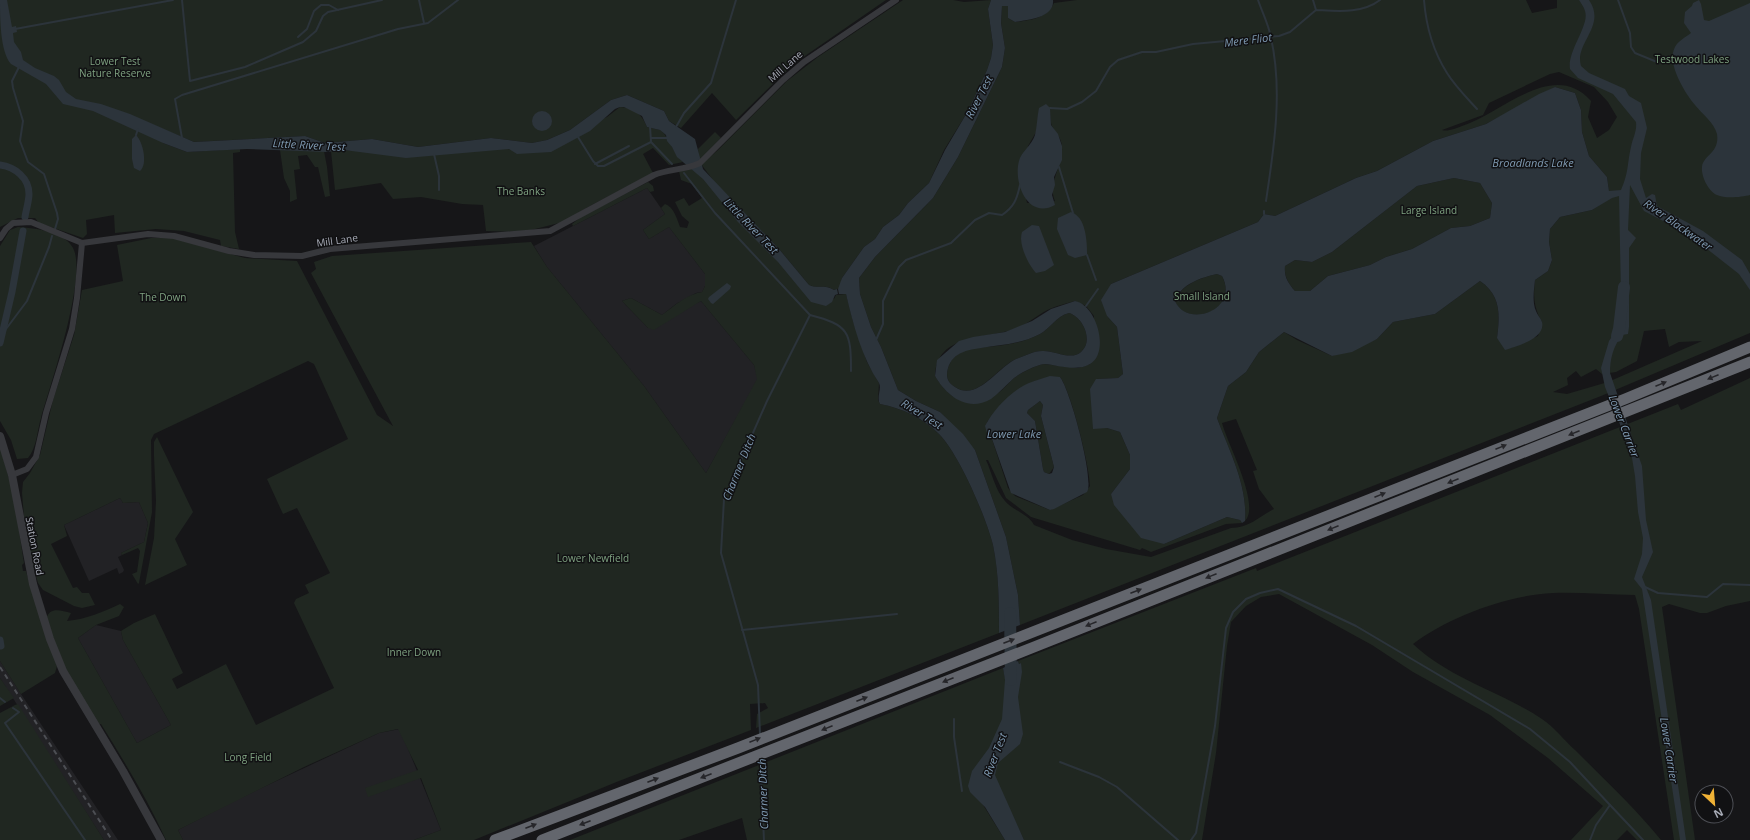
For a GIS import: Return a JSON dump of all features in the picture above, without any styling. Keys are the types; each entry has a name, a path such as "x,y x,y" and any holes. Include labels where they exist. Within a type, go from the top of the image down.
{"highway":[{"path":"495,840 738,748 1606,406 1748,348"},
{"path":"542,840 1269,554 1749,362"}],"street":[{"name":"Mill Lane","path":"0,238 6,228 13,223 31,222 82,243 155,235 174,236 229,251 282,257 302,256 330,249 550,231 654,175 664,171 690,168 700,163 783,80 804,62 896,0"},
{"path":"12,475 27,469 36,457 46,413 72,329 77,298 82,243"},
{"name":"Station Road","path":"0,436 12,475 33,584 60,665 123,771 161,840"}],"shaded area":[{"path":"647,188 665,214 643,230 649,239 669,227 705,274 705,286 702,292 696,293 676,304 662,315 631,298 622,301 648,328 701,301 754,365 758,379 706,473 644,386 547,267 534,246"},
{"path":"120,498 123,503 139,502 148,523 144,542 121,553 122,555 118,557 124,570 123,572 119,574 117,568 89,581 64,525"},
{"path":"96,625 121,631 123,640 171,725 137,743 78,638"},
{"path":"0,661 118,840 104,840 0,678"},
{"path":"400,729 441,830 414,840 183,840 178,830 234,801 379,733"}],"green space":[{"name":"Lower Test Nature Reserve","path":"0,0 886,0 802,58 782,75 736,120 712,93 681,128 669,121 664,111 627,95 611,100 570,130 547,140 532,143 491,138 418,147 372,139 325,143 305,136 194,142 139,119 163,143 187,152 240,149 240,152 233,153 235,232 239,249 221,246 220,240 184,231 156,229 115,233 114,215 86,220 87,234 83,238 39,223 35,218 18,218 0,227"},
{"path":"903,0 953,0 964,2 991,0 988,9 993,45 991,58 968,111 944,150 929,183 908,203 899,215 883,227 875,239 864,247 842,278 840,288 834,290 828,287 812,286 809,285 779,249 716,184 701,164 717,151 787,81 818,57"},
{"name":"Testwood Lakes","path":"1077,0 1526,0 1532,13 1557,8 1557,0 1750,0 1750,333 1601,396 1020,625 1018,595 1006,537 975,450 940,412 916,401 898,390 881,347 871,327 860,294 859,278 875,257 933,198 958,157 1002,67 1005,48 1001,23 1002,6 1008,6 1008,18 1015,22 1038,18 1047,12 1054,3","holes":["1559,72 1594,87 1608,102 1617,117 1609,130 1597,138 1588,117 1591,101 1576,89 1560,85 1544,87 1527,93 1477,120 1452,130 1442,130 1483,115 1489,103 1550,74","1555,87 1575,93 1581,110 1582,132 1589,156 1607,177 1609,191 1612,197 1592,210 1560,217 1550,229 1549,242 1552,260 1548,271 1535,280 1535,302 1537,312 1542,322 1538,336 1514,346 1497,338 1499,321 1498,306 1492,293 1480,281 1435,314 1393,322 1377,339 1332,356 1297,340 1284,332 1259,352 1246,372 1228,386 1217,418 1241,481 1244,495 1245,521 1249,513 1249,502 1246,488 1222,423 1236,419 1257,470 1253,471 1259,489 1274,509 1249,524 1237,528 1231,528 1151,557 1106,549 1072,540 1034,525 1032,521 1005,501 996,487 986,460 988,460 1006,498 1031,517 1140,550 1142,548 1151,552 1226,524 1242,523 1240,520 1227,517 1164,544 1111,494 1130,469 1130,455 1120,432 1107,428 1096,379 1118,378 1123,374 1117,327 1107,316 1111,284 1258,222 1264,214 1275,216 1356,178 1377,171 1433,141 1486,124","1050,108 1051,124 1062,145 1062,155 1053,188 1055,201 1027,203 1028,146","1075,301 1086,306 1094,316 1090,364 1078,368 1044,364 1036,366 1017,376 988,399 971,403 962,401 948,392 935,376 938,362 944,352 954,345 966,340 1017,328 1047,310","1665,329 1669,347 1679,342 1702,341 1608,382 1567,394 1553,392 1568,385 1567,378 1576,371 1581,377 1596,369 1602,374 1616,372 1637,361 1644,331","1060,377 1069,397 1079,430 1087,463 1090,486 1083,495 1050,510 1015,496 1008,488 992,439 987,433 987,422 1010,396"]},
{"name":"The Banks","path":"620,107 637,112 647,127 663,132 683,162 669,165 653,148 643,154 653,173 563,222 523,232 486,231 483,205 462,204 421,197 393,199 381,183 335,190 331,151 479,145 531,152 607,117"},
{"path":"715,132 721,138 699,161 698,149"},
{"path":"280,150 324,151 330,196 325,197 318,167 315,167 307,155 298,156 300,169 294,170 297,199 290,202 290,191 284,178"},
{"path":"697,167 794,276 834,299 836,295 846,294 853,321 867,362 879,383 878,400 880,404 912,414 933,428 947,443 971,486 993,545 998,578 999,633 756,728 757,714 768,708 765,703 750,704 751,730 619,781 474,840 414,840 441,830 421,778 368,797 365,788 418,770 398,729 379,733 304,767 178,830 183,840 166,840 144,795 127,766 101,724 98,724 64,669 46,619 50,612 56,610 71,613 67,621 88,617 120,604 124,607 119,616 96,625 78,638 137,743 171,725 123,640 121,631 134,623 155,614 183,673 172,679 177,689 226,664 256,725 334,688 294,603 296,599 309,593 305,585 330,573 297,508 283,514 267,479 348,439 314,364 308,361 154,434 151,440 152,512 139,583 138,584 132,574 137,572 140,551 138,548 122,555 121,553 144,542 148,523 139,502 123,503 120,498 64,525 67,536 51,544 73,588 77,587 82,593 89,593 95,605 82,608 74,606 43,590 38,583 26,540 22,493 23,482 40,455 53,400 74,335 82,290 123,281 117,245 151,238 172,238 245,258 297,261 377,415 393,426 311,273 316,269 314,262 332,256 531,242 547,267 644,386 706,473 757,379 754,365 701,301 654,330 648,328 622,301 631,298 662,315 691,295 702,292 705,286 705,274 669,227 649,239 643,230 665,214 661,208 665,204 673,210 680,227 687,228 689,222 682,216 675,202 684,198 689,206 702,198 692,184 681,180 679,171"},
{"name":"Large Island","path":"1454,178 1480,183 1492,203 1490,218 1470,226 1451,228 1412,249 1386,257 1370,265 1328,276 1310,291 1295,291 1290,285 1286,276 1285,266 1295,260 1312,262 1332,252 1417,186"},
{"path":"648,182 653,186 654,191 650,192 647,188 573,226 572,224 581,217"},
{"path":"18,227 33,228 49,232 63,238 69,243 73,248 76,262 76,282 66,332 35,444 28,458 17,459 11,440 0,421 0,246 10,230"},
{"name":"Small Island","path":"1217,274 1222,276 1226,288 1224,298 1218,306 1210,312 1200,315 1190,314 1181,310 1175,302 1186,286 1198,280"},
{"path":"1069,313 1079,319 1087,336 1087,342 1081,352 1072,356 1047,351 1032,353 1009,363 979,387 971,390 963,390 955,387 948,380 947,375 950,364 952,360 960,353 975,348 991,347 1024,341 1040,334 1057,319"},
{"path":"1750,378 1750,601 1726,606 1707,613 1700,613 1669,604 1662,607 1695,840 1674,840 1639,609 1635,595 1553,593 1517,598 1479,609 1443,625 1413,644 1443,667 1526,709 1546,722 1619,794 1661,840 1637,840 1627,830 1617,840 1571,840 1603,806 1548,758 1490,715 1413,672 1372,645 1279,594 1261,597 1246,606 1231,622 1227,646 1216,753 1202,840 1024,840 997,783 980,800 1005,840 747,840 742,818 679,840 570,840 1003,668 1006,682 1021,675 1021,663 1019,664 1018,661 1256,568 1257,571 1678,404 1681,410"},
{"path":"1040,401 1043,405 1041,416 1054,467 1049,474 1044,472 1043,469 1035,421 1027,413 1028,410"},
{"path":"157,437 193,512 175,539 187,565 145,585 154,538 156,501 154,442"},
{"path":"0,446 14,497 24,563 22,565 23,571 26,571 57,666 55,673 21,694 0,661"},
{"path":"0,678 14,698 0,706"},
{"path":"18,704 104,840 0,840 0,713"}],"water":[{"name":"Little River Test","path":"0,0 7,0 12,27 16,26 17,32 13,33 14,42 21,52 23,60 35,68 54,76 59,80 66,92 76,99 101,104 130,114 194,142 305,136 325,143 372,139 418,147 491,138 532,143 547,140 570,130 611,100 627,95 664,111 669,121 695,139 703,169 779,249 809,285 815,287 827,287 834,290 837,289 838,294 835,295 832,302 826,306 811,302 778,262 738,222 703,179 677,157 667,141 666,135 660,130 647,127 642,116 624,107 615,109 590,131 551,152 517,154 509,149 406,158 344,150 326,152 247,149 187,152 163,143 93,111 63,104 46,84 11,64 7,59 3,43"},
{"path":"991,0 1053,0 1050,11 1045,14 1033,19 1015,22 1008,18 1008,6 1002,6 1001,23 1005,48 1002,67 958,157 933,198 875,257 859,278 860,294 871,327 881,347 898,390 916,401 940,412 963,434 975,450 1006,537 1018,595 1020,625 999,633 998,578 993,545 971,486 947,443 933,428 912,414 880,404 880,385 863,352 855,329 846,294 839,294 838,289 842,278 864,247 875,239 883,227 899,215 908,203 929,183 945,150 968,111 991,58 993,45 988,9"},
{"name":"Broadlands Lake","path":"1579,0 1589,0 1594,9 1593,26 1582,50 1580,58 1581,66 1589,73 1625,89 1629,96 1641,103 1647,128 1641,153 1640,179 1646,198 1652,194 1655,195 1657,206 1703,231 1742,260 1750,274 1750,290 1739,274 1688,234 1644,211 1630,185 1628,230 1636,238 1629,248 1629,327 1628,334 1622,335 1614,349 1611,358 1610,373 1642,466 1646,520 1653,552 1642,577 1651,600 1686,840 1680,840 1642,589 1634,579 1642,554 1643,538 1638,512 1631,452 1605,387 1601,368 1609,341 1615,332 1623,312 1621,295 1619,196 1612,198 1592,210 1560,217 1550,229 1549,242 1552,260 1548,271 1535,280 1534,292 1535,307 1542,322 1542,328 1535,337 1523,344 1505,350 1497,338 1499,321 1498,306 1492,293 1480,281 1435,314 1393,322 1377,339 1352,352 1332,356 1284,332 1259,352 1246,372 1228,386 1217,418 1241,481 1245,508 1245,521 1242,523 1240,520 1227,517 1164,544 1141,538 1114,505 1111,494 1130,469 1130,455 1120,432 1107,428 1093,429 1090,389 1096,379 1118,378 1123,374 1117,327 1107,316 1101,300 1111,284 1258,222 1264,214 1275,216 1356,178 1377,171 1433,141 1486,124 1539,94 1555,87 1575,93 1581,110 1582,132 1589,156 1607,177 1609,191 1621,190 1627,173 1636,122 1613,94 1578,78 1570,69 1572,54 1582,31 1586,17 1585,10","holes":["1454,178 1480,183 1492,203 1490,218 1470,226 1451,228 1412,249 1386,257 1370,265 1328,276 1310,291 1295,291 1288,282 1285,273 1285,266 1295,260 1312,262 1332,252 1417,186","1217,274 1222,276 1226,288 1224,298 1218,306 1210,312 1200,314 1190,314 1181,309 1175,301 1186,286 1198,280"]},
{"path":"1699,0 1704,20 1709,21 1750,3 1750,195 1724,197 1717,195 1708,187 1703,175 1702,167 1705,159 1714,150 1717,134 1711,122 1686,93 1675,69 1673,54 1675,47 1680,41 1691,33 1684,23 1685,12 1692,6 1693,3"},
{"path":"1046,104 1050,108 1051,125 1058,134 1062,146 1062,160 1054,177 1055,185 1052,195 1055,205 1045,208 1037,208 1030,203 1021,189 1018,179 1018,170 1020,158 1032,142 1035,135 1039,108"},
{"path":"542,111 549,114 552,121 549,128 542,131 535,128 532,121 535,114"},
{"path":"136,135 139,138 144,153 144,163 140,171 134,168 132,159 132,139"},
{"path":"1071,212 1080,219 1083,224 1087,243 1087,255 1075,258 1068,255 1057,229 1058,218"},
{"path":"1032,225 1039,226 1054,265 1045,271 1036,273 1027,259 1021,242 1022,232"},
{"path":"727,283 731,286 730,289 713,304 711,303 708,299 709,297"},
{"path":"1075,301 1083,304 1089,311 1095,320 1100,340 1096,358 1090,364 1079,368 1044,364 1036,366 1024,371 1014,378 991,399 982,403 974,404 958,400 951,395 945,390 935,376 937,360 959,341 973,337 1005,332 1032,321 1051,309","holes":["1069,313 1079,319 1087,336 1087,342 1081,352 1072,356 1047,351 1032,353 1009,363 987,382 971,390 963,390 955,387 948,380 947,375 950,363 954,358 963,352 1026,340 1040,334 1057,319 1064,315"]},
{"name":"Lower Lake","path":"1050,376 1060,377 1070,398 1085,454 1089,484 1087,492 1050,510 1011,493 992,439 987,433 985,426 998,407 1016,390 1029,383","holes":["1040,401 1043,405 1041,416 1054,467 1052,473 1049,474 1044,472 1043,469 1035,421 1027,413 1028,410"]},
{"path":"1018,661 1019,664 1021,663 1022,672 1018,697 1023,734 1020,744 998,763 995,775 1024,840 1005,840 985,807 970,792 968,786 972,771 989,748 1002,719 1005,680 1003,668"}],"waterway":[{"path":"15,29 173,0"},
{"path":"182,0 190,81 245,67 303,42 316,31 323,16 328,12 382,0"},
{"path":"419,0 424,23"},
{"path":"182,138 175,99 182,95 398,29 428,23 458,0"},
{"path":"676,127 684,113 711,83 736,0"},
{"path":"1258,0 1270,33 1275,58 1277,99 1272,161 1266,201"},
{"path":"1313,0 1316,10"},
{"name":"Mere Fliot","path":"1050,108 1067,109 1082,102 1096,91 1110,67 1118,60 1142,52 1156,52 1193,44 1279,36 1290,32 1316,10 1357,10 1365,8 1380,0"},
{"path":"1424,0 1428,29 1442,65 1461,92 1477,109"},
{"path":"1618,0 1630,33 1631,47 1635,53 1657,62"},
{"path":"298,37 307,29 314,11 321,5 329,5 338,10"},
{"path":"19,67 12,81 23,121 20,141 28,162 44,174 57,213 58,219 55,229"},
{"path":"650,126 651,142 672,164"},
{"path":"136,135 138,129"},
{"path":"578,137 593,161 598,166 604,166 651,142"},
{"path":"651,138 669,138"},
{"path":"595,164 629,146"},
{"path":"434,154 439,176 439,190"},
{"path":"0,165 16,171 27,183 29,200 25,217"},
{"path":"1059,167 1073,213"},
{"name":"Charmer Ditch","path":"684,173 715,213 810,315 767,401 724,499 721,553 758,685 760,735"},
{"path":"876,340 883,324 883,301 899,267 906,260 951,243 975,220 989,213 1002,215 1014,202 1020,185"},
{"path":"0,343 12,292 23,231"},
{"path":"3,333 27,301 52,236"},
{"path":"1087,255 1096,280"},
{"name":"Lower Carrier","path":"1617,336 1624,287"},
{"path":"1086,306 1098,289"},
{"path":"810,315 833,322 845,332 850,347 851,371"},
{"path":"1645,587 1658,593 1707,597 1723,584 1750,585"},
{"path":"1191,840 1196,833 1215,726 1226,628 1233,612 1246,599 1260,593 1278,589 1356,626 1530,729 1570,762 1610,805 1596,825 1590,840"},
{"name":"River Test","path":"1010,613 1011,680"},
{"path":"742,630 897,614"},
{"path":"0,640 1,646"},
{"path":"0,698 5,702"},
{"path":"13,708 19,712 5,723 85,840"},
{"path":"954,719 954,737 962,791"},
{"name":"Charmer Ditch","path":"760,759 764,840"},
{"path":"1060,762 1099,777 1117,787 1178,840"},
{"path":"1610,805 1643,840"}],"railway":[{"path":"0,667 112,840"}],"water label":[{"name":"River Blackwater","path":"1678,225"}],"park label":[{"name":"The Down","path":"163,297"},
{"name":"Lower Newfield","path":"593,558"},
{"name":"Inner Down","path":"414,652"},
{"name":"Long Field","path":"248,757"}]}
